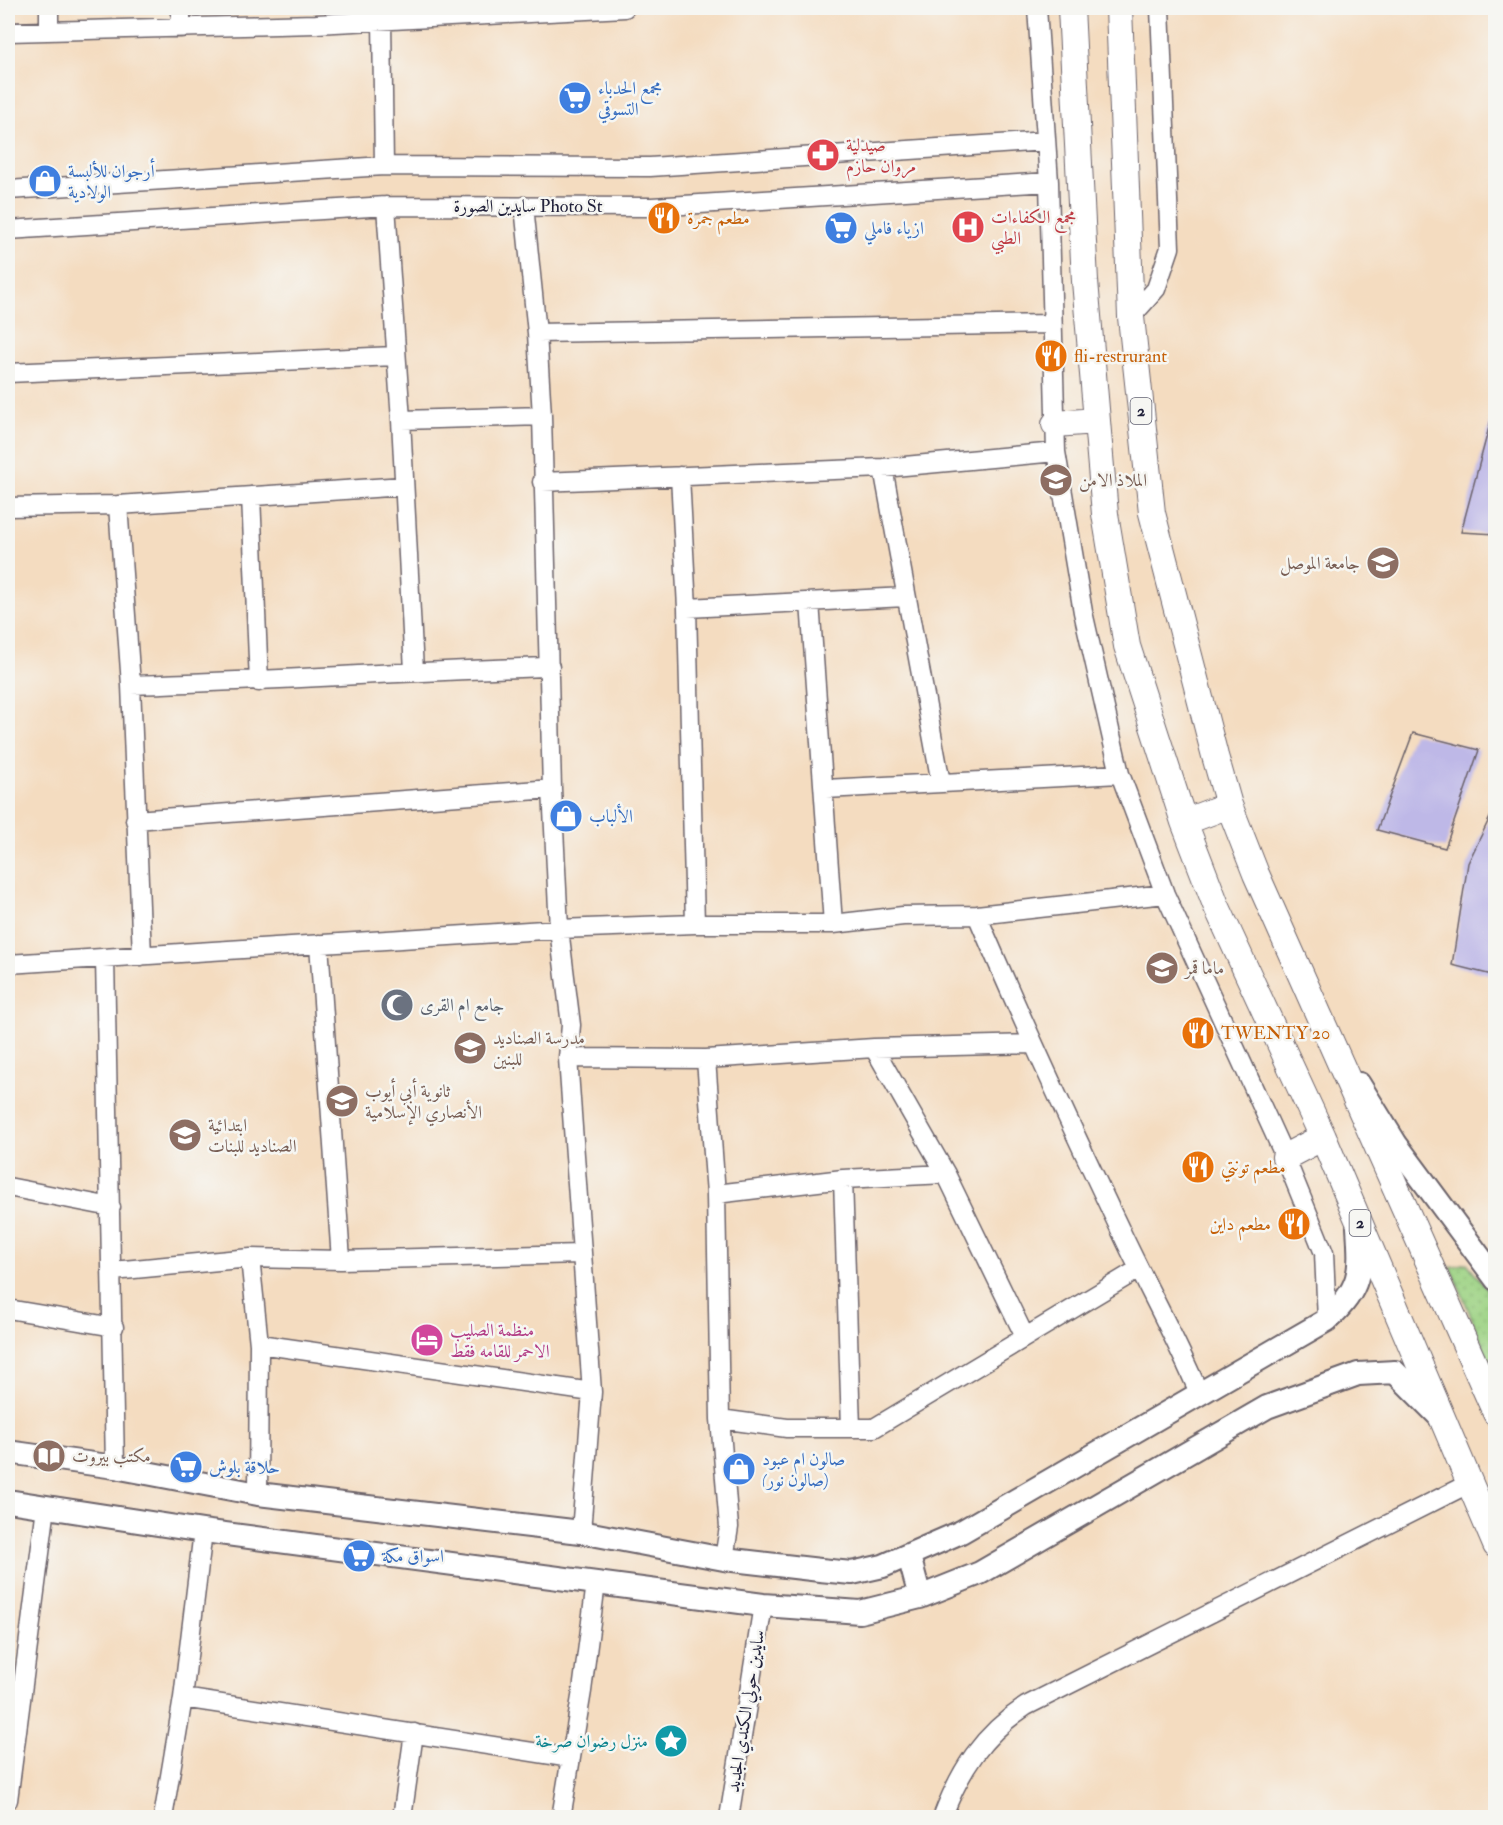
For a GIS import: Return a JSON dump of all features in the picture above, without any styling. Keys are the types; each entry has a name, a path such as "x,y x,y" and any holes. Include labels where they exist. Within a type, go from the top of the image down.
{"highway":[{"name":"2","path":"1071,8 1085,280 1097,422 1105,514 1126,646 1184,822 1216,905 1323,1137 1496,1545"},
{"name":"2","path":"1119,8 1131,317 1152,513 1229,805 1256,874 1330,1035 1496,1413"},
{"path":"1055,424 1097,422"},
{"path":"1184,822 1229,805"},
{"path":"1285,1157 1323,1137"}],"main road":[{"path":"1330,1035 1396,1144 1496,1279"},
{"path":"8,1452 115,1467 258,1494 581,1532 724,1559 852,1572 883,1566 909,1556 991,1516 1327,1320 1348,1301 1360,1267 1357,1217"},
{"path":"8,1501 203,1531 763,1605 861,1612 920,1597 980,1573 1268,1407 1358,1374 1395,1372 1443,1420"},
{"path":"909,1556 920,1597"}],"street":[{"path":"49,8 49,30"},
{"path":"181,8 181,28"},
{"path":"8,32 181,28 315,16 382,20 446,12 625,8"},
{"path":"1037,8 1049,182 1056,452 1083,612 1120,774 1165,894 1285,1157 1324,1254 1327,1320"},
{"path":"1131,317 1156,288 1170,248 1160,8"},
{"path":"382,20 384,166"},
{"path":"8,190 384,166 650,166 1046,141"},
{"name":"سايدين الصورة Photo St","path":"8,230 386,206 651,207 1049,182"},
{"path":"386,206 394,356 401,420 414,671"},
{"path":"524,206 537,333 542,416 552,789 559,929 571,1024 568,1058 592,1392 581,1532"},
{"path":"537,333 1052,324"},
{"path":"8,373 394,356"},
{"path":"401,420 542,416"},
{"path":"542,482 883,468 1056,452"},
{"path":"883,468 941,783"},
{"path":"680,476 687,608 695,924"},
{"path":"8,507 118,505 404,486"},
{"path":"251,496 259,682"},
{"path":"118,505 131,685 142,956"},
{"path":"687,608 906,597"},
{"path":"810,602 833,924"},
{"path":"131,685 259,682 414,671 550,667"},
{"path":"825,789 1120,774"},
{"path":"135,819 552,789"},
{"path":"8,964 559,929 695,924 833,924 903,916 977,915 1165,894"},
{"path":"977,915 1032,1044 1139,1269 1176,1339 1199,1393"},
{"path":"319,944 341,1260"},
{"path":"105,958 113,1271 115,1467"},
{"path":"568,1058 706,1059 874,1048 1032,1044"},
{"path":"874,1048 946,1174 1025,1336"},
{"path":"706,1059 716,1194 720,1419 729,1527 724,1559"},
{"path":"716,1194 843,1179 946,1174"},
{"path":"843,1179 851,1428"},
{"path":"8,1187 111,1207"},
{"path":"113,1271 250,1258 341,1260 581,1254"},
{"path":"250,1258 259,1344 258,1494"},
{"path":"720,1419 787,1428 874,1428 1139,1269"},
{"path":"8,1309 114,1327"},
{"path":"259,1344 592,1392"},
{"path":"942,1818 953,1787 972,1755 996,1728 1026,1706 1470,1484"},
{"path":"8,1800 15,1681 46,1507"},
{"path":"163,1818 183,1698 203,1531"},
{"path":"561,1818 596,1583"},
{"name":"سايدين حولي الكندي الجديد","path":"729,1818 763,1605"},
{"path":"183,1698 571,1758"},
{"path":"402,1818 414,1733"}],"green space":[{"path":"1467,1263 1495,1299 1495,1376 1451,1267"}],"building":[{"path":"1491,420 1496,420 1496,534 1461,532"},
{"path":"1413,733 1479,750 1445,848 1377,830"},
{"path":"1496,805 1496,976 1452,965 1468,863"}],"place":[{"name":"مجمع الحدباء التسوقي","path":"575,98"},
{"name":"صيدلية مروان حازم","path":"823,155"},
{"name":"أرجوان للألبسة الولادية","path":"45,181"},
{"name":"مطعم جمرة","path":"664,218"},
{"name":"مجمع الكفاءات الطبي","path":"968,227"},
{"name":"ازياء فاملي","path":"841,228"},
{"name":"fli-restrurant","path":"1051,356"},
{"name":"الملاذ الامن","path":"1056,480"},
{"name":"جامعة الموصل","path":"1383,563"},
{"name":"الألباب","path":"566,816"},
{"name":"ماما قمر","path":"1162,968"},
{"name":"جامع ام القرى","path":"397,1005"},
{"name":"TWENTY 20","path":"1198,1033"},
{"name":"مدرسة الصناديد للبنين","path":"470,1048"},
{"name":"ثانوية أبي أيوب الأنصاري الإسلامية","path":"342,1101"},
{"name":"ابتدائية الصناديد للبنات","path":"185,1135"},
{"name":"مطعم تونتي","path":"1198,1167"},
{"name":"مطعم داين","path":"1294,1224"},
{"name":"منظمة الصليب الاحمر للقامه فقط","path":"427,1340"},
{"name":"مكتب بيروت","path":"49,1456"},
{"name":"حلاقة بلوش","path":"186,1467"},
{"name":"صالون ام عبود (صالون نور)","path":"739,1469"},
{"name":"اسواق مكة","path":"359,1556"},
{"name":"منزل رضوان صرخة","path":"671,1741"}]}
